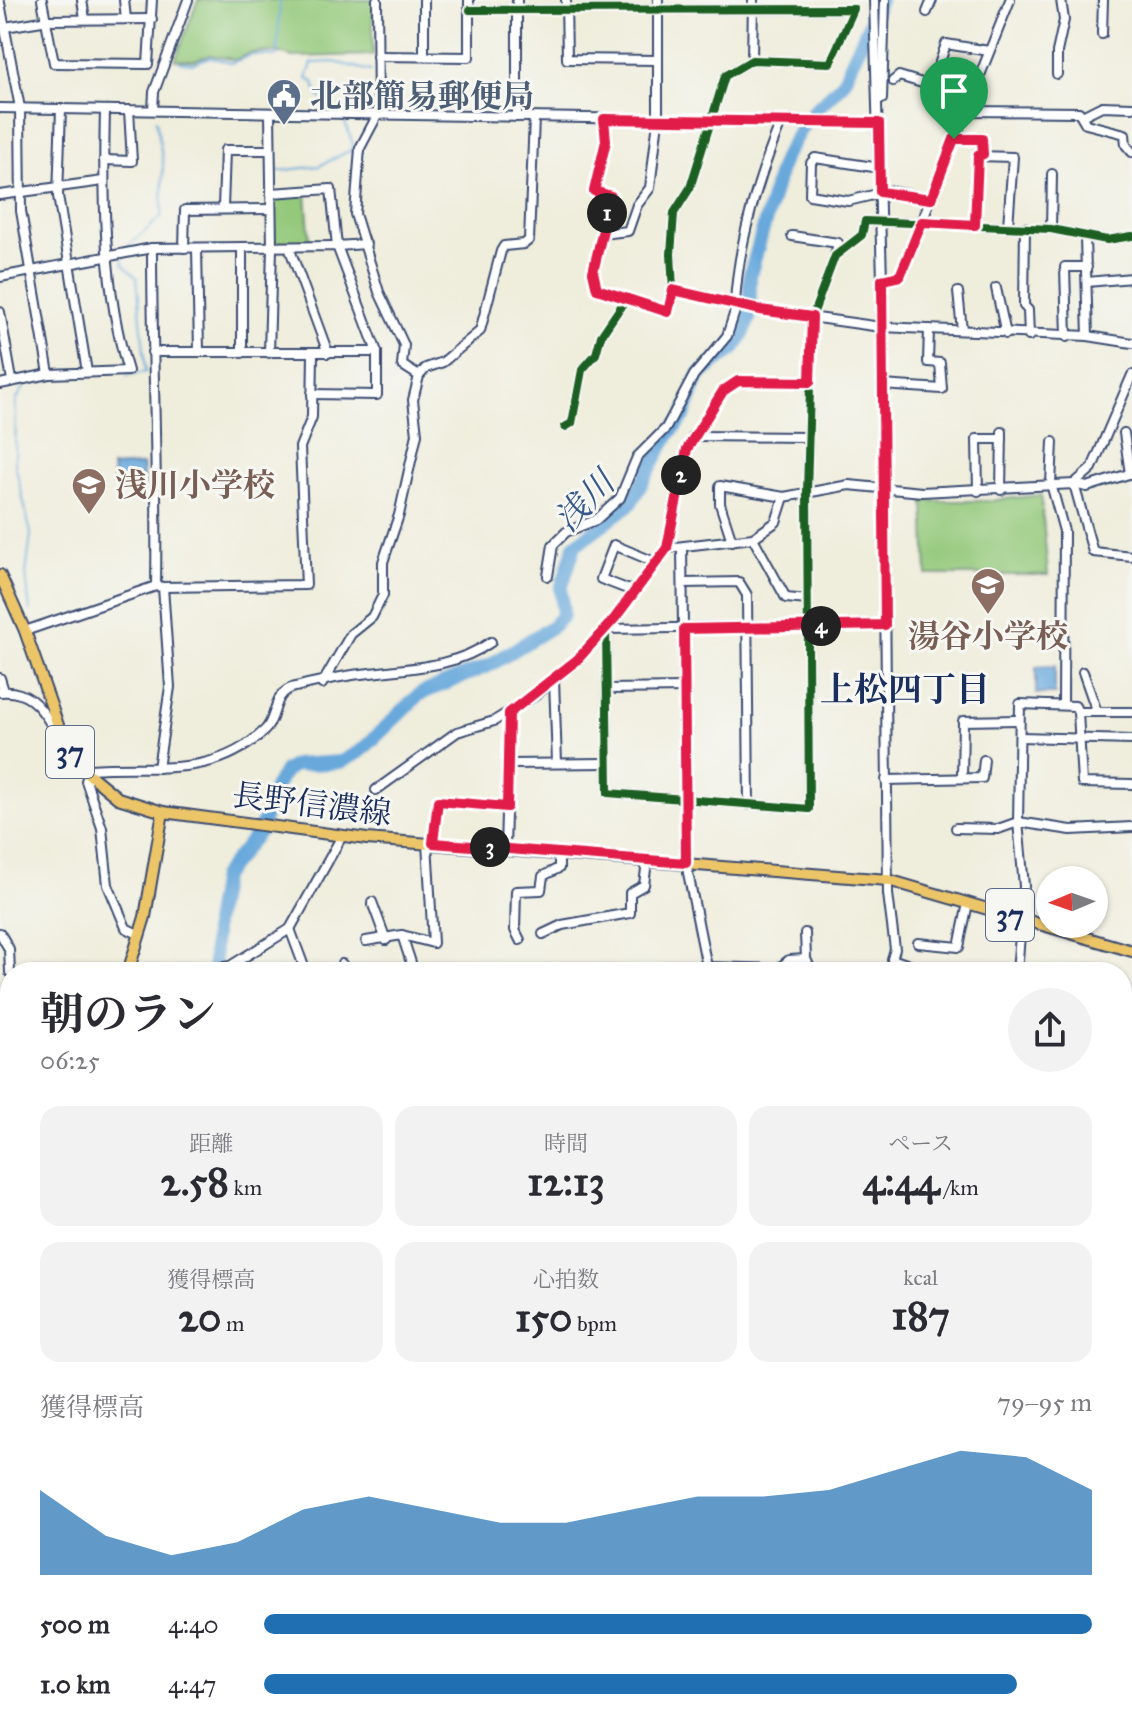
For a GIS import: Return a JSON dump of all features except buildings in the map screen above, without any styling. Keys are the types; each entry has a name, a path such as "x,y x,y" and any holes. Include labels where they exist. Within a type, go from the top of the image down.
{"main road":[{"name":"長野信濃線","path":"0,575 25,631 59,728 86,774 118,798 163,812 342,836 888,880 1132,951"},
{"path":"131,962 140,935 163,812"}],"street":[{"path":"42,0 54,63 148,64 152,0"},
{"path":"82,0 85,19"},
{"path":"124,0 126,19"},
{"path":"153,110 154,92 188,0"},
{"path":"377,0 378,114 360,148 355,214 379,292 404,345 402,365 419,376"},
{"path":"424,0 424,55"},
{"path":"874,0 882,280 888,880 895,949 892,959 901,962"},
{"path":"879,123 885,0"},
{"path":"927,12 932,0"},
{"path":"882,280 900,276 1010,0"},
{"path":"1057,74 1057,52 1064,20 1061,0"},
{"path":"1102,34 1103,0"},
{"path":"0,3 20,108 20,192 49,374"},
{"path":"752,60 753,4"},
{"path":"377,56 469,57 470,5 802,4 854,9 830,63 752,60 725,76 690,188 674,213 671,254 673,290 668,312 597,289 593,272 611,196 594,191 606,141 604,119"},
{"path":"517,5 517,117"},
{"path":"566,5 567,59 657,60"},
{"path":"602,234 628,231 637,205 650,188 658,120 658,5"},
{"path":"5,27 48,20 152,19"},
{"path":"932,86 946,44 989,51"},
{"path":"150,46 167,53"},
{"path":"893,81 899,76 932,86 974,88"},
{"path":"1082,116 1102,106 1132,107"},
{"path":"0,108 879,123"},
{"path":"61,109 59,187 68,263 87,372"},
{"path":"0,384 49,374 128,371 109,255 103,181 105,110"},
{"path":"104,160 132,161 129,110"},
{"path":"966,111 1079,112 1086,124 1125,134 1132,152"},
{"path":"269,353 272,248 270,114"},
{"path":"322,684 351,634 372,617 383,595 383,562 399,515 417,434 413,400 419,376 426,368 443,362 480,331 501,251 504,246 524,244 529,240 534,118"},
{"path":"548,576 553,545 566,532 596,520 620,498 637,457 666,428 694,375 727,336 738,312 736,277 747,227 784,122"},
{"path":"954,139 982,139 983,154"},
{"path":"223,208 225,150 270,150"},
{"path":"975,225 978,156 983,154 1013,157 1008,226"},
{"path":"880,168 815,158 811,163 810,195 848,201 880,192 931,199"},
{"path":"1051,229 1052,174"},
{"path":"0,195 103,181"},
{"path":"271,193 331,189 337,246 377,352 377,395 312,394"},
{"path":"184,248 185,210 271,209"},
{"path":"835,256 862,235 865,221 1051,229 1107,240 1132,236"},
{"path":"1025,227 1024,306 1028,310 1029,336"},
{"path":"606,629 608,793 809,809 807,492 812,317 838,243 792,236"},
{"path":"1085,238 1088,336"},
{"path":"0,277 152,248 366,244"},
{"path":"289,247 328,353"},
{"path":"152,248 152,352 160,587 170,687 158,768"},
{"path":"197,248 199,352"},
{"path":"242,248 242,353"},
{"path":"1067,337 1065,267 1087,267"},
{"path":"1087,282 1132,278"},
{"path":"996,288 1006,334"},
{"path":"673,290 760,310 881,327 1029,336 1088,336 1132,343"},
{"path":"958,292 962,330"},
{"path":"565,427 572,423 582,370 596,354 601,336 626,299"},
{"path":"0,312 12,380"},
{"path":"882,385 942,389 940,363 928,362 929,329"},
{"path":"152,352 377,352"},
{"path":"25,631 160,587 306,585 300,447 312,417 313,353"},
{"path":"1074,484 1092,468 1128,391 1132,375"},
{"path":"376,790 457,732 509,713 554,680 606,629 667,548 682,468 693,436 723,391 738,381 810,382"},
{"path":"732,541 720,504 720,486 784,497 849,485 883,486 913,492 1001,490 1051,484 1087,487 1131,474 1124,433"},
{"path":"978,491 977,439 1002,435 1001,490"},
{"path":"693,436 809,437"},
{"path":"1053,442 1051,484 1064,531 1063,704"},
{"path":"1074,484 1093,552 1132,556"},
{"path":"667,548 753,538 776,522 784,497"},
{"path":"753,538 786,598 808,600"},
{"path":"635,592 601,579 614,545 657,563"},
{"path":"682,548 686,863 706,962"},
{"path":"684,583 739,582 747,595 749,805"},
{"path":"606,629 885,625"},
{"path":"140,935 126,928 114,906 108,885 102,828 86,774 90,769 189,769 234,751 268,727 281,695 291,687 322,684 356,674 416,671 479,650 491,642"},
{"path":"1083,672 1097,712"},
{"path":"0,678 2,692 27,696 41,706 52,726 59,728"},
{"path":"554,680 557,763"},
{"path":"607,689 685,688"},
{"path":"1018,962 1024,886 1018,822 1020,737 1017,720 1020,704 1075,706 1078,712 1082,783 1132,784"},
{"path":"1078,712 1132,712"},
{"path":"505,848 509,713"},
{"path":"962,778 963,721 1017,720"},
{"path":"1020,737 1132,740"},
{"path":"886,780 982,778 984,760"},
{"path":"509,764 607,763"},
{"path":"366,941 402,935 433,943 430,843 438,801 507,807"},
{"path":"956,828 998,829 1018,822 1071,830 1132,827"},
{"path":"234,962 290,929 342,836"},
{"path":"520,940 515,930 516,891 541,890 543,876 559,868 559,853"},
{"path":"543,934 562,925 630,913 630,893 644,885 647,861"},
{"path":"372,902 386,940"},
{"path":"918,943 959,947 968,903"},
{"path":"290,929 302,962"},
{"path":"0,933 9,949 10,962"},
{"path":"805,933 807,962"},
{"path":"402,935 411,962"},
{"path":"787,962 806,959"}],"green space":[{"path":"198,0 373,0 373,55 292,57 277,52 250,53 236,60 210,55 194,60 175,60"},
{"path":"306,194 310,244 274,246 272,195"},
{"path":"1041,495 1048,575 927,575 924,501 988,501"}],"water":[{"path":"142,465 144,485 114,487 112,467"},
{"path":"1055,666 1055,694 1036,694 1036,667"}],"waterway":[{"path":"180,62 194,63 210,57 231,63 252,55 277,56 280,0"},
{"name":"浅川","path":"214,962 214,924 222,877 260,830 275,788 285,771 295,765 341,762 361,751 420,694 490,665 553,626 563,615 561,589 575,545 630,504 669,434 684,416 699,375 734,349 744,332 750,315 750,275 783,159 808,117 842,84 880,0"},
{"path":"339,109 322,99 314,82 307,79 312,63 334,62 371,71"},
{"path":"125,249 162,216 163,164 156,119"},
{"path":"278,171 319,166 351,150 353,144 344,120"},
{"path":"123,258 123,264 137,278 146,372 127,375"},
{"path":"26,383 16,401 15,464 31,534 26,574 30,611"}],"cycle path":[{"path":"470,10 854,9 830,63 752,60 725,76 690,188 674,213 671,254 673,290 668,312 626,299 601,336 596,354 582,370 572,423 565,427"},
{"path":"606,629 608,793 809,809 807,492 812,317 835,256 862,235 865,221 1051,229 1107,240 1132,236"}],"place":[{"name":"北部簡易郵便局","path":"284,127"},
{"name":"浅川小学校","path":"89,516"},
{"name":"湯谷小学校","path":"988,616"}],"district":[{"name":"上松四丁目","path":"905,689"}],"route":[{"path":"604,119 879,123 880,192 931,199 954,139 982,139 983,154 978,156 975,192 975,225 922,222 900,276 882,280 885,625 684,629 686,863 433,843 438,801 507,807 509,713 577,660 615,618 667,548 687,449 723,391 738,381 810,382 812,317 760,310 679,294 673,290 668,312 597,289 593,272 611,196 594,191 606,141 604,119"}]}
